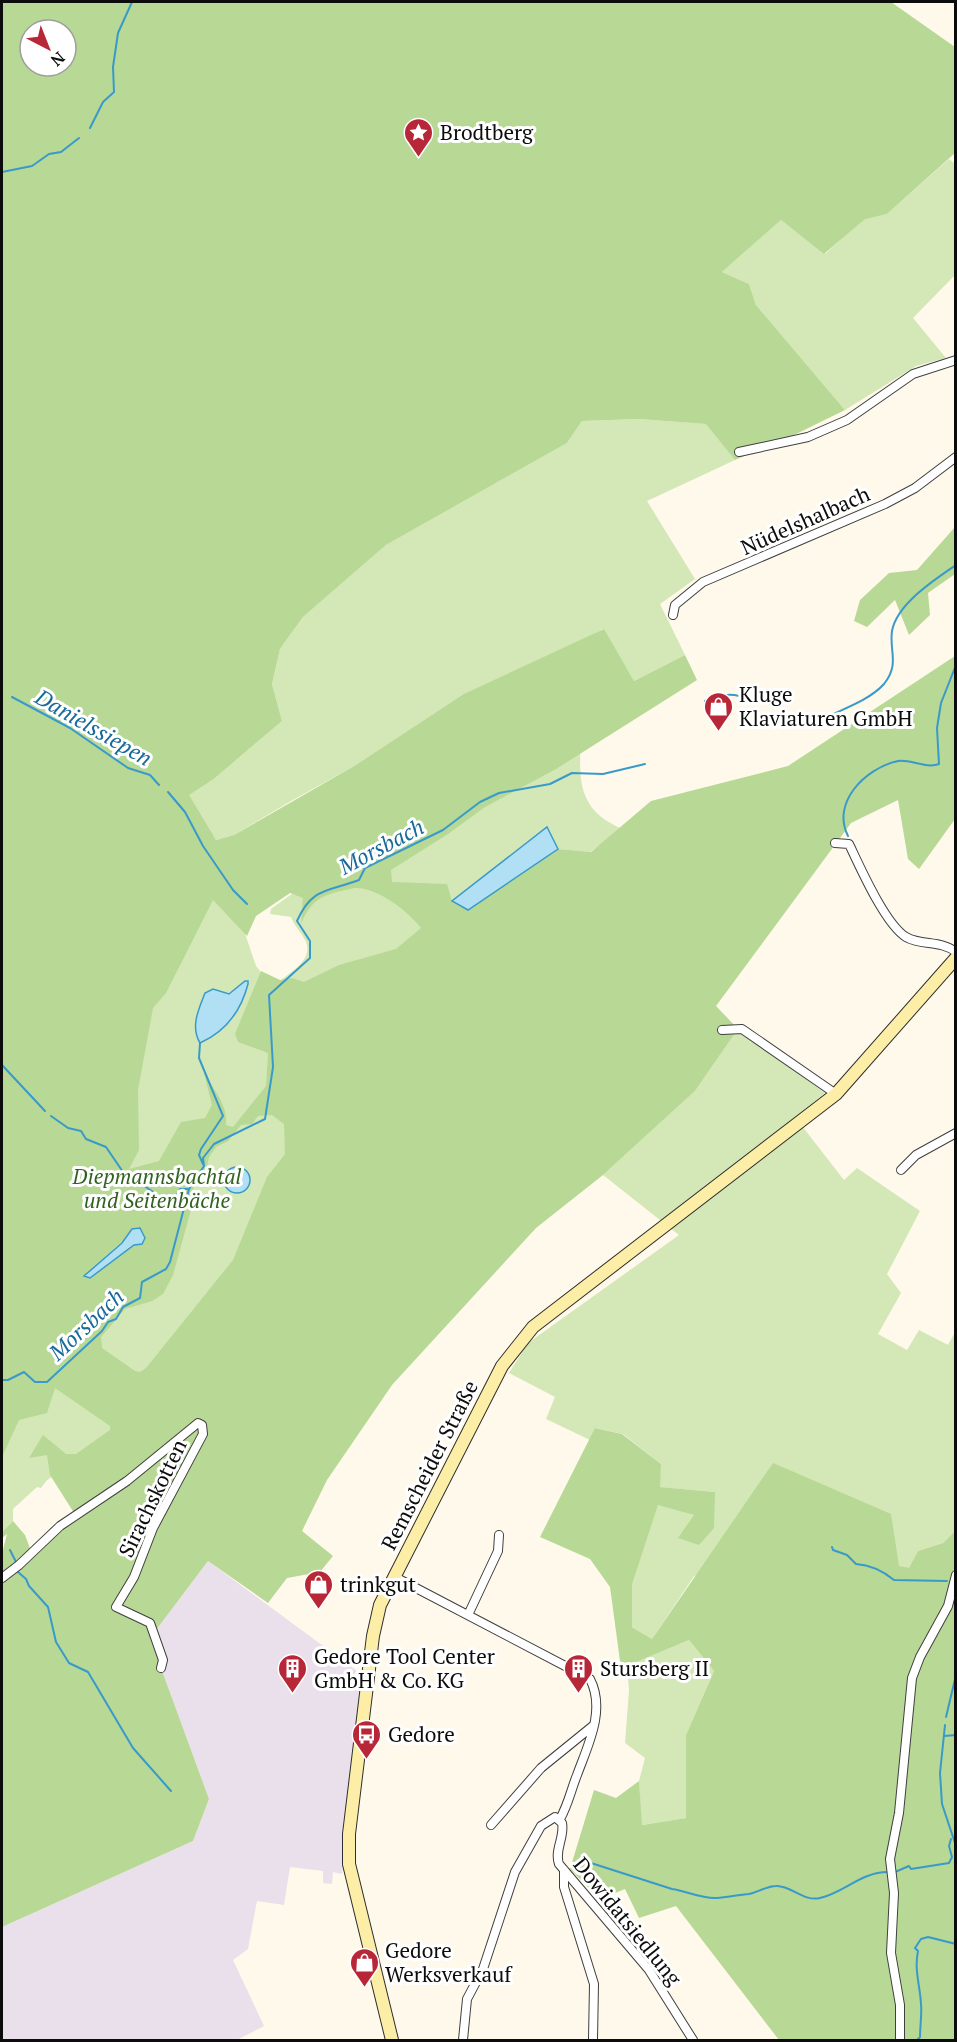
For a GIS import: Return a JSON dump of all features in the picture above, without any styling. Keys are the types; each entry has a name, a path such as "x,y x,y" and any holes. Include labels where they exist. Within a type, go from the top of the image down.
{"main road":[{"name":"Remscheider Straße","path":"392,2040 351,1873 348,1849 376,1619 393,1576 502,1366 520,1340 546,1316 837,1094 956,958"}],"street":[{"path":"740,452 808,437 848,420 907,377 934,365 956,360"},
{"name":"Nüdelshalbach","path":"673,615 675,605 703,582 885,504 915,488 956,457"},
{"path":"835,843 849,844 873,895 906,937 949,947 956,952"},
{"path":"722,1030 742,1029 837,1094"},
{"path":"901,1170 916,1155 956,1133"},
{"name":"Sirachskotten","path":"2,1578 60,1526 127,1481 198,1423 202,1425 203,1434 153,1528 134,1577 116,1607 150,1623 163,1660 161,1668"},
{"path":"468,1615 498,1551 499,1535"},
{"path":"900,2040 900,2005 891,1953 894,1893 891,1850 899,1813 912,1678 920,1657 948,1606 956,1575"},
{"path":"393,1576 591,1679 597,1700 588,1749 560,1819 555,1817 541,1826 515,1872 483,1969 467,1999 463,2040"},
{"path":"491,1825 541,1768 594,1725"},
{"name":"Dowidatsiedlung","path":"560,1819 563,1828 557,1859 649,1970 693,2040"},
{"path":"564,1870 564,1887 594,1984 593,2040"}],"shaded area":[{"path":"208,1561 364,1676 342,1874 333,1872 332,1884 323,1883 323,1871 290,1867 284,1905 257,1901 248,1949 233,1960 264,2026 237,2040 2,2040 2,1927 193,1841 209,1799 150,1638"}],"green space":[{"name":"Diepmannsbachtal und Seitenbäche","path":"2,2 891,2 955,47 955,153 887,214 865,219 824,254 781,220 722,272 749,284 756,305 845,410 735,460 706,424 639,419 582,421 567,443 386,545 303,617 280,649 272,684 282,721 215,778 189,795 216,840 234,835 356,765 464,694 604,629 634,681 685,655 697,680 556,769 485,807 448,834 391,870 392,882 447,884 452,901 468,910 558,849 591,852 651,801 788,766 955,656 955,819 919,869 908,859 898,800 851,823 716,1006 738,1029 695,1091 603,1175 536,1228 392,1385 327,1480 302,1531 333,1556 320,1572 287,1578 268,1603 208,1561 150,1638 209,1799 193,1841 2,1927 2,1554 7,1534 2,1538 2,1532 13,1521 25,1535 31,1551 76,1516 50,1475 47,1455 29,1458 43,1435 66,1454 76,1454 110,1430 110,1426 55,1388 47,1413 19,1420 2,1457","holes":["355,888 373,891 391,901 421,928 396,949 339,965 304,982 292,978 280,980 261,971 235,1034 238,1042 268,1053 266,1086 233,1127 226,1125 223,1104 204,1073 212,1105 205,1118 181,1122 159,1161 129,1169 139,1150 138,1090 153,1008 166,993 213,900 247,936 256,916 290,893 303,898 301,924 316,901 329,894","272,1115 284,1124 285,1154 267,1177 233,1260 146,1368 140,1372 135,1371 102,1348 101,1337 125,1309 152,1301 163,1294 173,1275 191,1210 190,1194 216,1147 228,1141 241,1125 252,1124 258,1116","129,1232 139,1245 134,1245 90,1278 91,1269 126,1238"]},
{"path":"949,159 955,164 955,275 913,318 946,358 916,366 845,410 756,305 749,284 722,272 781,220 825,254 865,218 887,214"},
{"name":"Diepmannsbachtal und Seitenbäche","path":"639,419 707,424 735,460 647,501 695,579 660,604 685,655 634,681 603,629 291,801 234,835 216,840 211,833 256,966 261,972 280,981 300,965 307,948 306,942 291,917 270,914 271,909 296,891 580,724 580,772 586,798 605,820 622,829 590,852 558,849 547,827 452,901 451,897 455,953 306,1115 223,1363 47,1480 41,1488 37,1487 13,1509 13,1521 2,1532 2,1242 172,803 215,778 282,721 272,684 280,649 303,617 386,545 567,443 582,421"},
{"path":"955,527 955,574 928,593 930,615 909,635 895,600 867,627 854,621 860,600 889,573 917,570"},
{"path":"738,1029 825,1093 795,1117 844,1180 857,1168 920,1211 887,1274 901,1293 878,1334 907,1350 919,1330 948,1345 955,1332 955,1531 943,1543 918,1551 909,1569 898,1566 694,1576 652,1639 632,1627 632,1585 658,1504 694,1515 715,1492 659,1487 661,1464 623,1434 596,1428 590,1440 546,1419 555,1397 509,1373 528,1343 679,1235 603,1175 695,1091"},
{"path":"595,1428 622,1434 661,1464 660,1487 715,1492 714,1528 699,1545 678,1538 694,1515 658,1505 632,1585 632,1627 652,1639 773,1463 891,1514 899,1566 909,1568 918,1551 943,1543 955,1531 955,2040 779,2040 676,1906 639,1918 625,1889 600,1899 570,1869 594,1790 616,1798 639,1781 642,1825 686,1818 686,1735 714,1671 689,1640 627,1666 620,1661 610,1587 590,1559 540,1537"},
{"path":"689,1640 714,1671 686,1735 686,1818 641,1825 639,1781 645,1758 625,1743 629,1690 627,1666"}],"water":[{"path":"547,827 558,849 468,910 452,901"},
{"path":"248,981 248,984 245,994 232,1019 218,1033 200,1043 196,1024 205,993 213,989 229,994"},
{"path":"237,1167 246,1171 250,1180 246,1189 237,1193 228,1189 224,1180 228,1171"},
{"path":"140,1228 145,1238 142,1244 134,1245 90,1278 84,1276 122,1243 132,1229"}],"waterway":[{"path":"90,128 103,102 114,92 113,67 118,33 132,2"},
{"path":"2,172 32,166 49,154 61,152 79,138"},
{"name":"Morsbach","path":"811,725 869,697 884,684 892,670 892,631 901,611 937,578 956,565"},
{"path":"848,836 844,824 844,811 854,789 863,779 874,771 898,761 939,764 937,728 941,703 956,665"},
{"name":"Morsbach","path":"705,701 727,695 749,700"},
{"name":"Danielssiepen","path":"12,697 70,728 128,768 150,775 159,785"},
{"name":"Morsbach","path":"2,1380 8,1380 24,1372 35,1382 47,1382 102,1331 108,1322 116,1319 123,1307 140,1298 142,1282 166,1269 170,1262 189,1189 204,1166 203,1158 214,1144 265,1119 273,1067 269,995 310,958 310,941 297,921 315,896 359,880 365,868 443,830 480,802 499,793 550,784 572,773 603,774 645,764"},
{"name":"Danielssiepen","path":"168,792 185,812 203,846 233,890 247,904"},
{"path":"200,1043 199,1058 223,1116 201,1149 199,1155 203,1164"},
{"path":"2,1065 45,1111"},
{"path":"51,1116 68,1128 81,1131 86,1139 106,1147 123,1172 158,1195 166,1206 170,1205 180,1189 189,1189"},
{"path":"832,1547 833,1550 847,1555 856,1564 876,1569 894,1580 947,1581"},
{"path":"10,1550 16,1562"},
{"path":"18,1572 48,1607 56,1642 69,1663 88,1672 133,1748 171,1791"},
{"path":"946,1717 956,1675"},
{"path":"945,1725 940,1773 942,1804 956,1846"},
{"path":"944,1736 956,1735"},
{"path":"895,1872 909,1866 911,1869 949,1863 952,1857 949,1846 951,1839"},
{"path":"591,1863 672,1889 711,1898 749,1894 769,1887 782,1886 814,1899 829,1895 870,1875 888,1872"},
{"path":"917,2040 920,2037 921,2008 917,1971 918,1951 915,1948 921,1939 928,1937 956,1944"}],"place":[{"name":"Brodtberg","path":"419,158"},
{"name":"Kluge Klaviaturen GmbH","path":"718,732"},
{"name":"trinkgut","path":"319,1610"},
{"name":"Gedore Tool Center GmbH & Co. KG","path":"293,1694"},
{"name":"Stursberg II","path":"579,1694"},
{"name":"Gedore","path":"367,1760"},
{"name":"Gedore Werksverkauf","path":"364,1988"}]}
